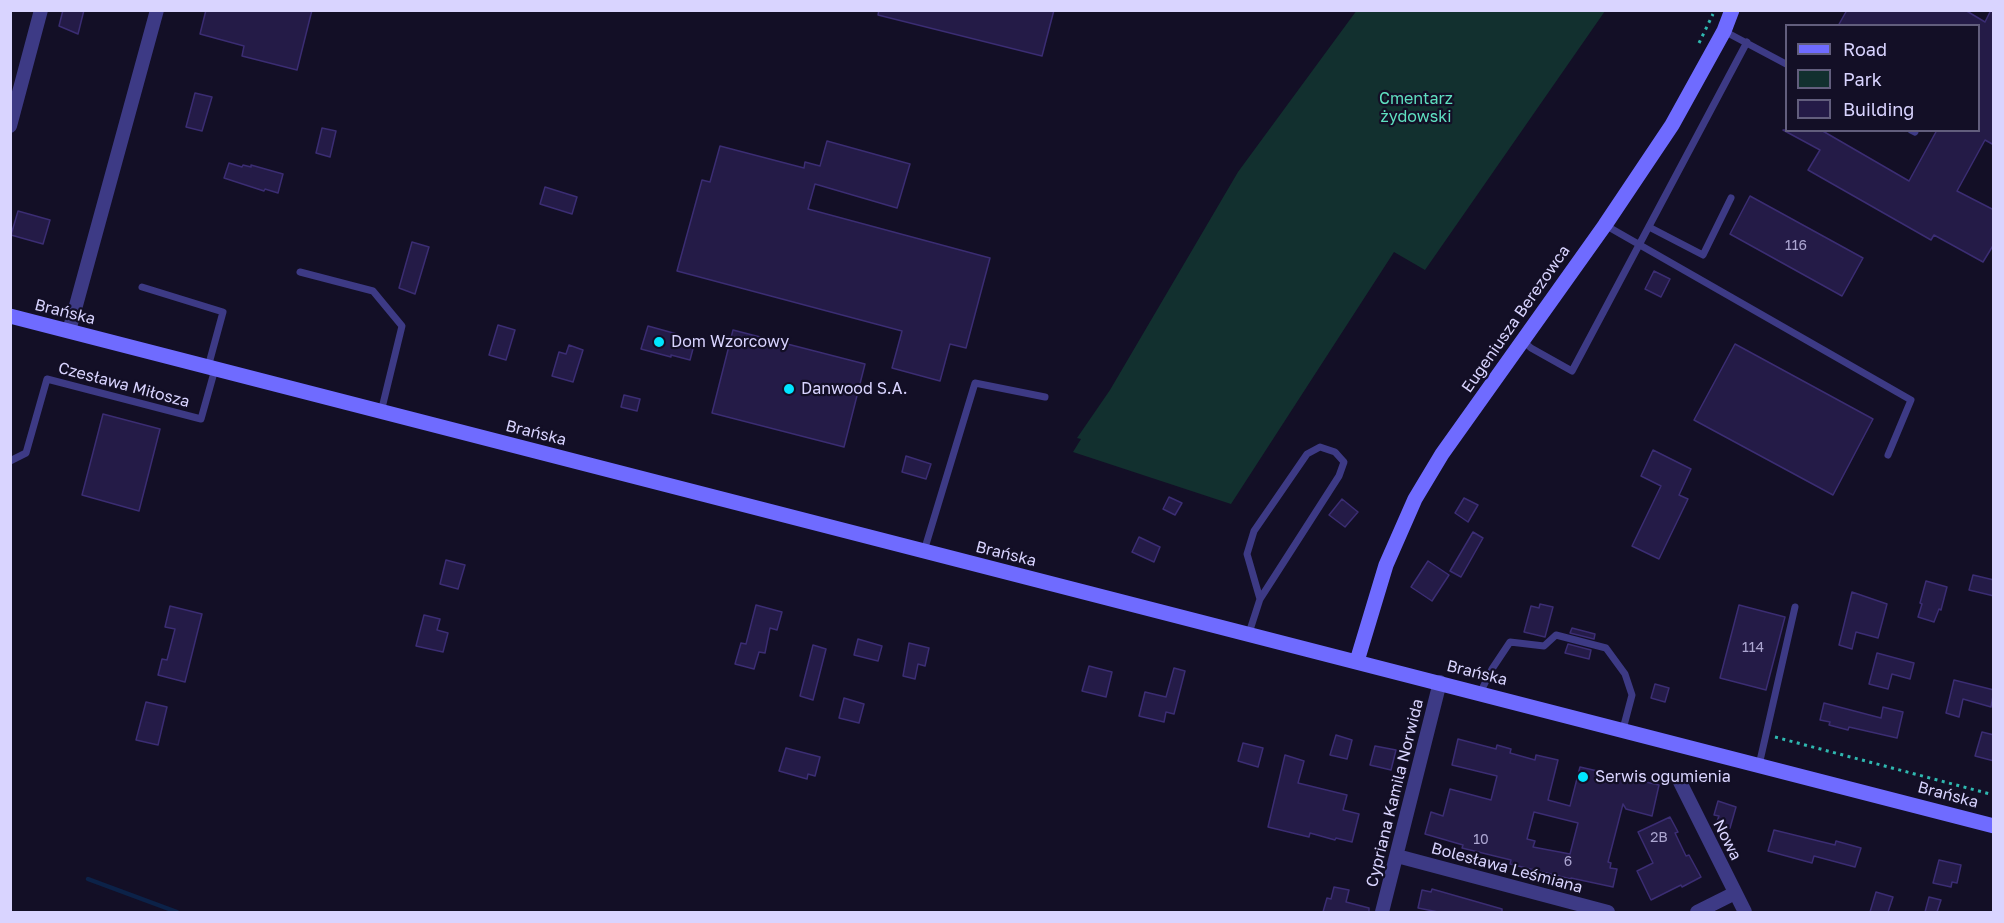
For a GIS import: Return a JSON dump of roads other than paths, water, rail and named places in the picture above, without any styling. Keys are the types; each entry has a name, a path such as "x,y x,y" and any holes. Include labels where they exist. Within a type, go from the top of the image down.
{"street":[{"path":"10,126 41,10"},
{"path":"69,332 157,10"},
{"name":"Eugeniusza Berezowca","path":"1357,661 1386,565 1415,499 1442,454 1605,225 1672,124 1724,31 1732,10"},
{"name":"Brańska","path":"10,316 1994,826"},
{"name":"Cypriana Kamila Norwida","path":"1382,912 1440,682"},
{"name":"Nowa","path":"1680,782 1745,912"},
{"name":"Bolesława Leśmiana","path":"1397,856 1608,912"},
{"path":"1697,912 1735,893"}],"lane":[{"path":"1724,31 1785,63"},
{"path":"1522,340 1531,348 1572,371 1747,42"},
{"path":"1649,227 1703,255 1731,198"},
{"path":"1605,225 1911,400 1888,455"},
{"path":"300,272 373,291 402,326 381,412"},
{"path":"142,287 223,312 211,368"},
{"name":"Czesława Miłosza","path":"10,461 26,453 47,379 201,419 211,368"},
{"path":"924,551 975,383 1045,398"},
{"path":"1249,633 1260,599 1339,476 1344,462 1335,452 1320,447 1307,454 1254,531 1247,554 1260,599"},
{"path":"1759,765 1795,607"},
{"path":"1480,693 1492,669 1510,642 1544,646 1556,635 1566,637 1606,648 1625,674 1632,695 1623,729"}],"waterway":[{"path":"88,879 177,912"}],"place":[{"name":"Dom Wzorcowy","path":"659,342"},
{"name":"Danwood S.A.","path":"789,389"},
{"name":"Serwis ogumienia","path":"1583,777"}],"park label":[{"name":"Cmentarz żydowski","path":"1416,108"}]}
